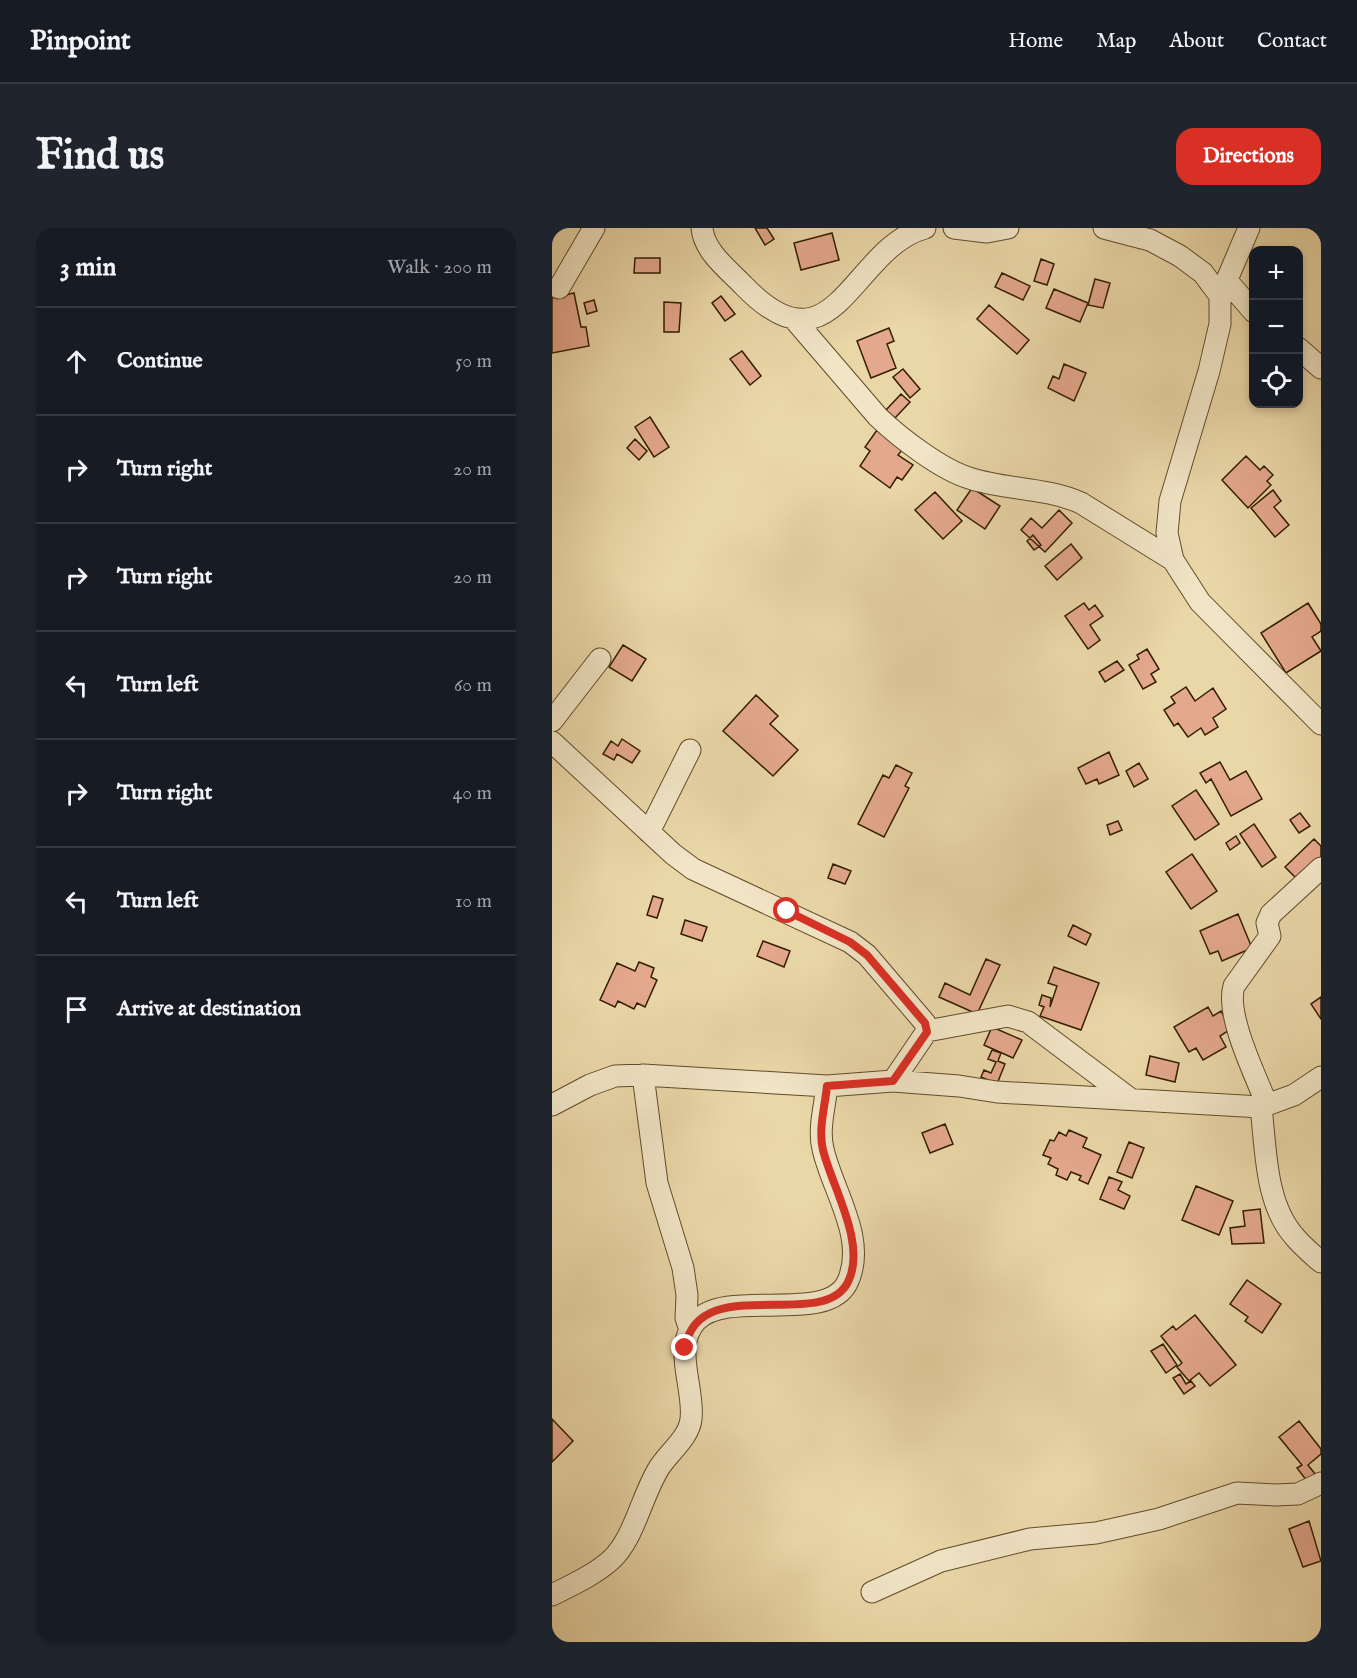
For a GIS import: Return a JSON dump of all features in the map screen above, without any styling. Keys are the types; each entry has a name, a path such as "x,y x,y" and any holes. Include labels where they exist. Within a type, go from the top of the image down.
{"street":[{"path":"559,288 594,228"},
{"path":"702,228 703,236 713,254 763,306 782,316 801,320 824,315 903,236 925,228"},
{"path":"954,228 987,232 1008,228"},
{"path":"1104,228 1150,240 1180,256 1249,308"},
{"path":"1249,228 1224,289 1220,324 1209,371 1170,501 1167,532 1173,560 1200,602 1321,724"},
{"path":"794,319 878,417 891,429 948,468 967,477 989,483 1064,495 1081,503 1173,560"},
{"path":"1303,352 1321,368"},
{"path":"552,721 600,659"},
{"path":"552,742 649,832 693,869 850,942 867,955 925,1023 927,1032"},
{"path":"649,832 690,750"},
{"path":"1321,868 1271,914 1267,923 1270,936 1234,986 1231,995 1234,1015 1264,1106 1268,1176 1282,1217 1293,1235 1321,1262"},
{"path":"893,1081 927,1032 1008,1016 1028,1022 1130,1098"},
{"path":"552,1105 590,1085 615,1076 643,1075 827,1086 893,1081 959,1086 997,1092 1264,1106 1294,1095 1321,1077"},
{"path":"643,1075 657,1183 683,1268 687,1295 686,1318 690,1330"},
{"path":"552,1595 594,1572 612,1559 624,1545 659,1468 686,1434 692,1414 685,1348 690,1330 701,1317 714,1311 818,1302 837,1294 848,1282 853,1259 852,1236 822,1141 827,1086"},
{"path":"872,1592 940,1561 1030,1539 1096,1533 1159,1519 1237,1492 1275,1496 1298,1494 1321,1483"}],"building":[{"path":"755,228 767,228 774,239 765,245"},
{"path":"832,233 839,260 801,270 794,243"},
{"path":"635,258 660,258 660,273 634,273"},
{"path":"1041,259 1054,264 1047,285 1034,281"},
{"path":"1002,273 1030,286 1023,300 995,287"},
{"path":"1095,279 1110,283 1103,308 1088,305"},
{"path":"1054,289 1088,303 1080,322 1046,308"},
{"path":"574,293 581,327 586,327 589,346 552,353 552,298"},
{"path":"721,296 735,314 725,321 712,303"},
{"path":"594,300 597,311 587,314 584,303"},
{"path":"664,302 681,303 679,332 664,332"},
{"path":"989,305 1029,340 1017,354 977,319"},
{"path":"889,328 894,341 887,344 896,368 871,378 857,341"},
{"path":"742,351 761,376 750,385 730,359"},
{"path":"1064,364 1086,373 1074,401 1048,388 1053,376 1059,379"},
{"path":"903,369 920,389 910,398 893,377"},
{"path":"901,394 910,402 895,418 886,410"},
{"path":"650,417 669,447 654,457 635,427"},
{"path":"877,430 903,449 898,455 913,465 902,480 897,477 890,488 860,466 870,451 865,447"},
{"path":"635,439 647,451 639,460 627,448"},
{"path":"1246,456 1260,470 1264,466 1273,475 1267,481 1271,485 1248,508 1222,480"},
{"path":"972,488 1000,506 985,529 957,510"},
{"path":"1273,490 1281,501 1274,507 1289,525 1275,537 1251,508"},
{"path":"935,492 962,521 943,539 915,510"},
{"path":"1059,510 1072,523 1045,552 1021,530 1031,518 1042,528"},
{"path":"1033,535 1041,545 1034,550 1027,541"},
{"path":"1071,544 1082,558 1057,580 1045,566"},
{"path":"1084,603 1089,610 1095,605 1103,616 1090,625 1100,640 1088,649 1065,616"},
{"path":"1308,603 1321,624 1321,631 1312,637 1321,651 1286,673 1261,633"},
{"path":"623,645 646,659 632,681 609,667"},
{"path":"1147,649 1159,669 1151,674 1156,682 1143,689 1129,665 1139,659 1137,655"},
{"path":"1117,661 1124,670 1105,682 1099,672"},
{"path":"1186,687 1195,701 1213,688 1226,709 1213,718 1218,727 1205,735 1201,728 1188,737 1178,723 1174,726 1164,710 1175,703 1171,697"},
{"path":"756,695 778,716 770,724 798,750 773,776 723,731"},
{"path":"622,739 640,751 632,763 617,754 614,760 603,754 611,741 618,746"},
{"path":"1109,752 1119,775 1099,784 1097,779 1086,784 1078,768"},
{"path":"1220,762 1230,780 1246,771 1262,799 1231,816 1211,779 1206,783 1200,773"},
{"path":"1139,763 1148,779 1134,787 1126,771"},
{"path":"896,765 912,773 905,786 909,788 884,837 858,824 883,775 889,778"},
{"path":"1196,790 1219,824 1195,840 1172,806"},
{"path":"1300,813 1310,826 1299,833 1290,820"},
{"path":"1118,821 1122,830 1110,835 1107,825"},
{"path":"1254,824 1276,857 1262,867 1240,834"},
{"path":"1236,836 1240,843 1230,850 1226,843"},
{"path":"1314,839 1321,846 1321,858 1298,880 1285,867"},
{"path":"1192,854 1217,891 1191,909 1166,872"},
{"path":"833,864 851,871 845,884 828,878"},
{"path":"653,896 663,899 657,918 647,915"},
{"path":"1238,914 1252,948 1222,961 1218,951 1210,954 1200,931"},
{"path":"685,920 707,927 702,941 681,934"},
{"path":"1073,925 1091,934 1086,945 1068,936"},
{"path":"763,941 790,951 784,967 757,956"},
{"path":"986,959 1000,965 977,1014 939,997 945,983 970,995"},
{"path":"639,962 654,968 651,977 657,980 645,1007 637,1003 634,1009 618,1001 615,1007 600,1000 617,963 635,971"},
{"path":"1054,967 1099,983 1081,1030 1040,1016 1044,1007 1039,1005 1042,995 1051,998 1050,1007 1057,986 1048,983"},
{"path":"1321,997 1321,1019 1311,1004"},
{"path":"1208,1007 1213,1016 1221,1011 1231,1029 1220,1036 1226,1047 1203,1060 1196,1048 1189,1052 1174,1027"},
{"path":"992,1027 1022,1040 1013,1058 984,1045"},
{"path":"992,1050 1001,1053 998,1061 1005,1064 997,1084 981,1077 984,1070 991,1073 996,1062 988,1059"},
{"path":"1150,1056 1179,1063 1175,1082 1146,1075"},
{"path":"945,1124 953,1144 930,1153 922,1133"},
{"path":"1069,1130 1087,1138 1083,1147 1101,1155 1088,1184 1079,1180 1081,1176 1071,1172 1067,1180 1056,1175 1058,1169 1048,1164 1051,1158 1043,1155 1050,1140 1054,1141 1059,1132 1066,1136"},
{"path":"1129,1142 1144,1148 1132,1178 1117,1172"},
{"path":"1109,1177 1122,1182 1118,1190 1130,1196 1124,1209 1100,1199"},
{"path":"1196,1186 1233,1201 1219,1235 1182,1220"},
{"path":"1260,1209 1264,1243 1232,1244 1230,1228 1245,1226 1243,1211"},
{"path":"1247,1280 1281,1304 1262,1333 1245,1321 1248,1317 1230,1304"},
{"path":"1195,1315 1236,1365 1210,1386 1199,1373 1189,1381 1177,1367 1182,1363 1161,1336 1173,1326 1176,1330"},
{"path":"1163,1344 1177,1365 1166,1373 1151,1351"},
{"path":"1180,1374 1186,1384 1191,1381 1195,1386 1184,1394 1173,1378"},
{"path":"552,1419 573,1441 552,1462"},
{"path":"1299,1421 1321,1449 1321,1454 1308,1465 1316,1475 1307,1481 1297,1468 1302,1465 1279,1437"},
{"path":"1309,1521 1321,1561 1303,1567 1289,1529"}],"route":[{"path":"685,1348 687,1338 695,1323 701,1317 714,1311 818,1302 837,1294 848,1282 853,1259 852,1236 822,1141 827,1086 893,1081 927,1032 925,1023 867,955 850,942 787,911"}]}
